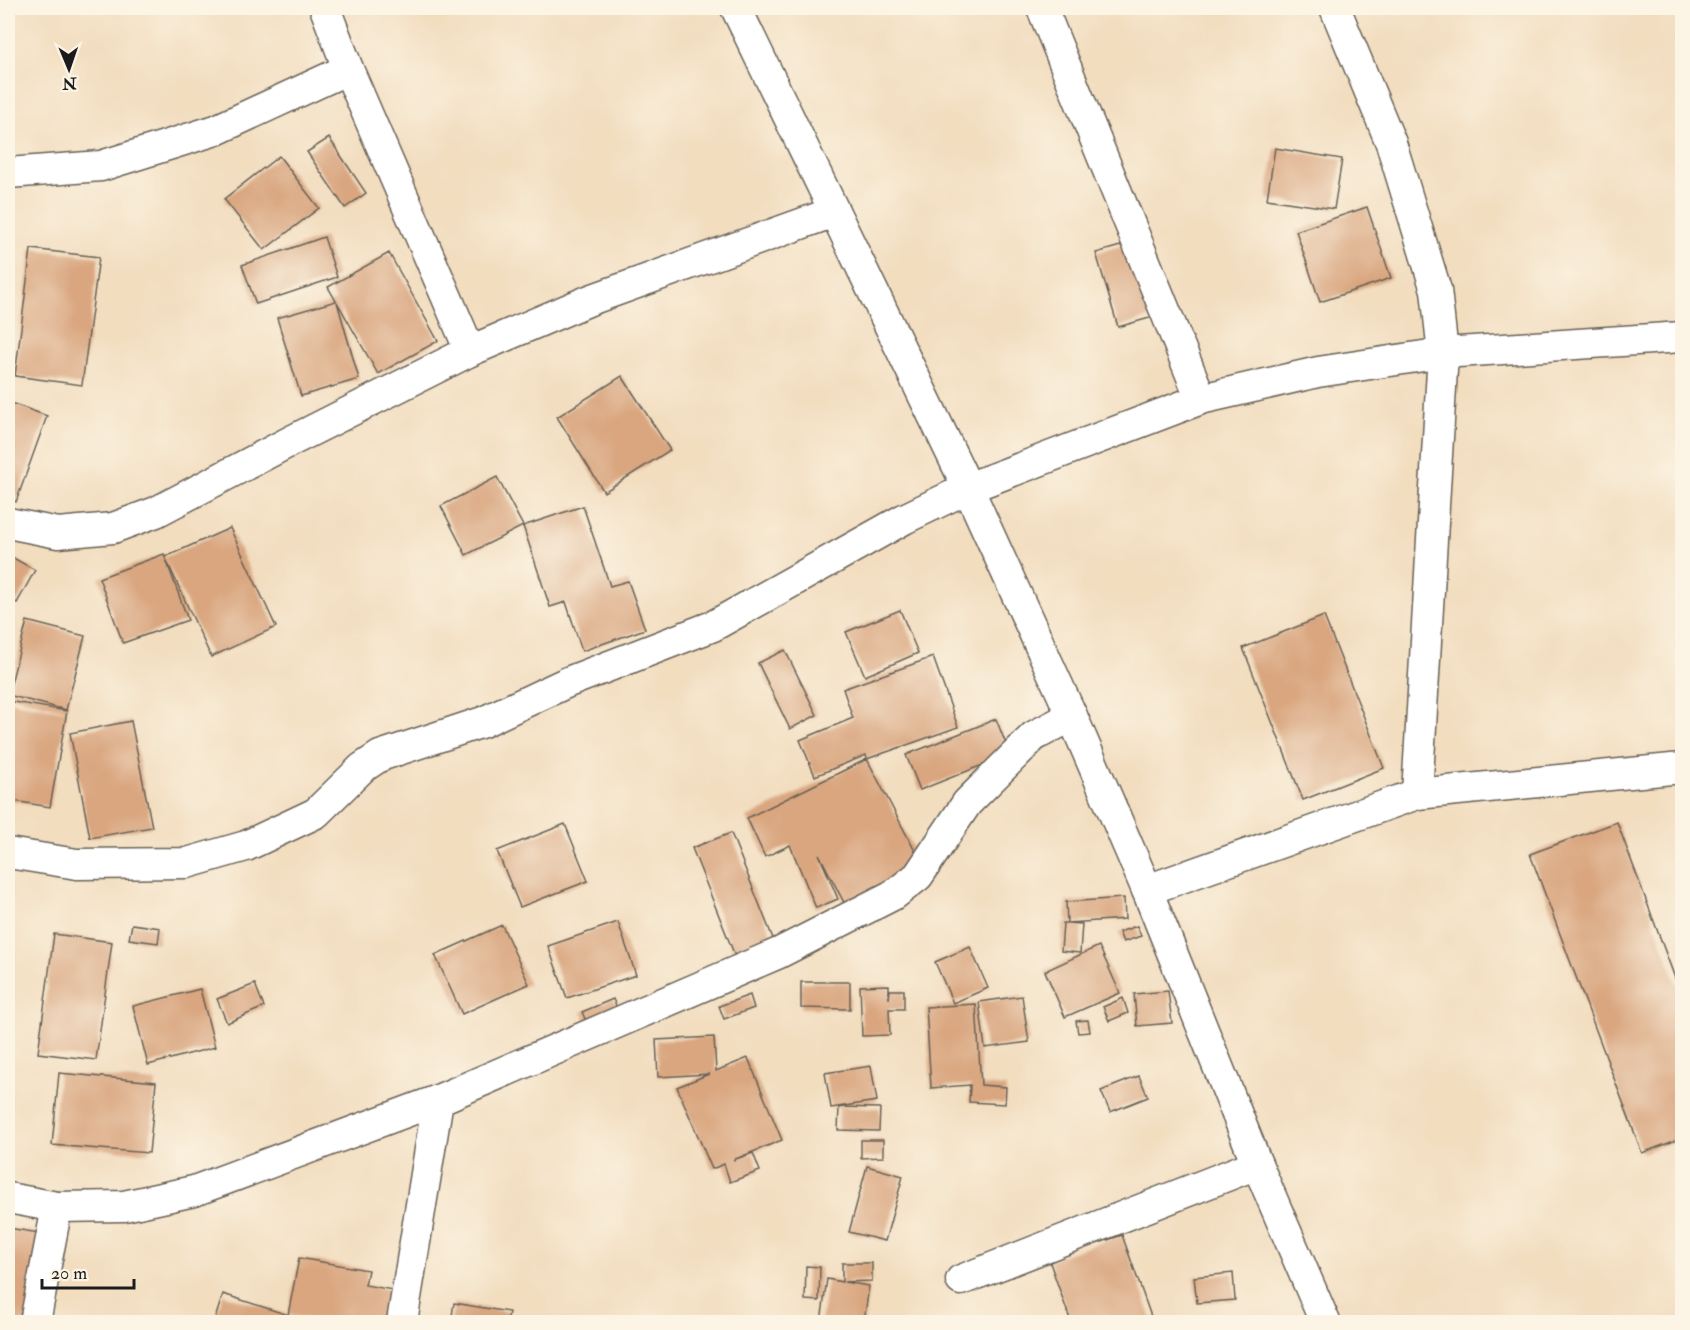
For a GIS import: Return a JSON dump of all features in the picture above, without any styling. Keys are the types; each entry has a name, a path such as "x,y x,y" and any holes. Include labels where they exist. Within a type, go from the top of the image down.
{"street":[{"path":"325,8 348,69 470,351"},
{"path":"736,8 968,488 1072,716 1147,890 1257,1164 1325,1323"},
{"path":"1042,8 1201,399"},
{"path":"1335,8 1391,143 1436,290 1443,352 1417,794"},
{"path":"8,173 101,166 216,130 348,69"},
{"path":"8,523 58,533 113,528 156,513 291,441 470,351 590,300 834,212"},
{"path":"8,853 77,864 187,863 246,846 316,813 362,768 380,756 483,722 568,682 713,626 904,519 968,488 1201,399 1318,372 1443,352 1683,337"},
{"path":"8,1198 57,1207 124,1206 194,1191 438,1100 779,953 895,894 918,876 967,803 1034,736 1072,716"},
{"path":"1147,890 1417,794 1683,768"},
{"path":"402,1323 438,1100"},
{"path":"961,1280 1257,1164"},
{"path":"36,1323 57,1207"}],"building":[{"path":"329,138 366,193 345,208 307,152"},
{"path":"1275,148 1342,159 1334,209 1267,199"},
{"path":"279,156 319,208 264,250 224,199"},
{"path":"1367,207 1391,278 1320,302 1296,231"},
{"path":"324,237 337,277 256,304 242,265"},
{"path":"1145,239 1167,313 1118,327 1096,253"},
{"path":"8,248 14,249 9,284 8,284"},
{"path":"31,249 99,257 82,385 15,376"},
{"path":"389,253 438,341 378,374 337,302 359,379 301,396 277,318 336,301 328,287"},
{"path":"622,376 670,450 604,492 557,417"},
{"path":"8,402 47,416 16,502 8,498"},
{"path":"497,477 523,526 466,555 441,506"},
{"path":"583,506 610,586 628,581 645,629 582,651 566,602 550,607 523,526"},
{"path":"230,528 276,627 211,657 165,557"},
{"path":"164,554 188,620 123,643 99,578"},
{"path":"8,555 35,570 17,603 8,598"},
{"path":"900,610 918,653 865,676 846,632"},
{"path":"1324,616 1384,768 1303,800 1243,648"},
{"path":"27,621 85,636 66,710 8,695"},
{"path":"785,650 817,715 790,729 758,663"},
{"path":"933,657 958,727 867,759 866,755 815,776 800,740 853,718 843,689"},
{"path":"8,701 67,711 50,807 8,800"},
{"path":"996,719 1010,754 920,790 906,755"},
{"path":"131,721 152,827 90,838 70,733"},
{"path":"867,759 930,880 853,920 819,854 838,899 816,908 790,845 765,857 747,818"},
{"path":"1617,822 1682,997 1682,1138 1642,1153 1530,854"},
{"path":"565,824 588,881 520,907 497,851"},
{"path":"731,833 776,946 737,961 692,848"},
{"path":"1124,898 1125,919 1068,923 1082,924 1080,953 1061,951 1063,923 1067,923 1066,902"},
{"path":"618,922 636,975 567,998 548,946"},
{"path":"132,924 160,928 158,943 129,939"},
{"path":"502,925 529,984 462,1014 435,955"},
{"path":"1137,926 1141,936 1123,942 1119,932"},
{"path":"54,934 112,942 96,1060 38,1053"},
{"path":"1099,946 1120,993 1065,1017 1045,971"},
{"path":"970,947 988,988 953,1003 935,962"},
{"path":"801,982 850,982 850,1009 801,1008"},
{"path":"255,984 264,1007 227,1023 217,999"},
{"path":"889,985 889,999 890,990 904,990 904,1009 889,1009 890,1035 862,1036 860,986"},
{"path":"200,989 215,1047 148,1065 133,1006"},
{"path":"1168,991 1172,1023 1137,1026 1134,994"},
{"path":"750,995 754,1008 724,1019 719,1006"},
{"path":"1022,996 1029,1042 985,1048 979,1002"},
{"path":"1123,998 1128,1013 1109,1021 1103,1007"},
{"path":"613,999 620,1015 589,1028 582,1012"},
{"path":"976,1004 981,1085 1006,1087 1005,1104 969,1102 970,1085 931,1088 926,1007"},
{"path":"1088,1020 1090,1032 1078,1033 1076,1021"},
{"path":"714,1037 716,1071 748,1058 782,1140 733,1160 753,1153 760,1171 730,1182 724,1164 712,1169 677,1087 709,1074 658,1077 656,1040"},
{"path":"871,1066 877,1101 831,1108 825,1073"},
{"path":"59,1073 156,1082 149,1153 52,1145"},
{"path":"1139,1076 1148,1097 1110,1112 1101,1091"},
{"path":"839,1107 880,1108 879,1131 838,1130"},
{"path":"861,1140 883,1140 883,1157 861,1158"},
{"path":"867,1166 903,1176 885,1241 849,1232"},
{"path":"8,1228 46,1234 31,1322 8,1322"},
{"path":"1122,1235 1153,1322 1071,1322 1049,1260"},
{"path":"299,1258 368,1270 365,1285 404,1292 399,1322 332,1322 288,1315"},
{"path":"842,1263 872,1263 872,1281 844,1282 869,1286 864,1322 821,1322 827,1279 842,1282"},
{"path":"806,1266 820,1267 819,1301 805,1300"},
{"path":"1233,1273 1235,1300 1197,1303 1194,1277"},
{"path":"223,1294 288,1315 286,1322 214,1322"},
{"path":"454,1303 509,1312 507,1322 451,1322"}]}
